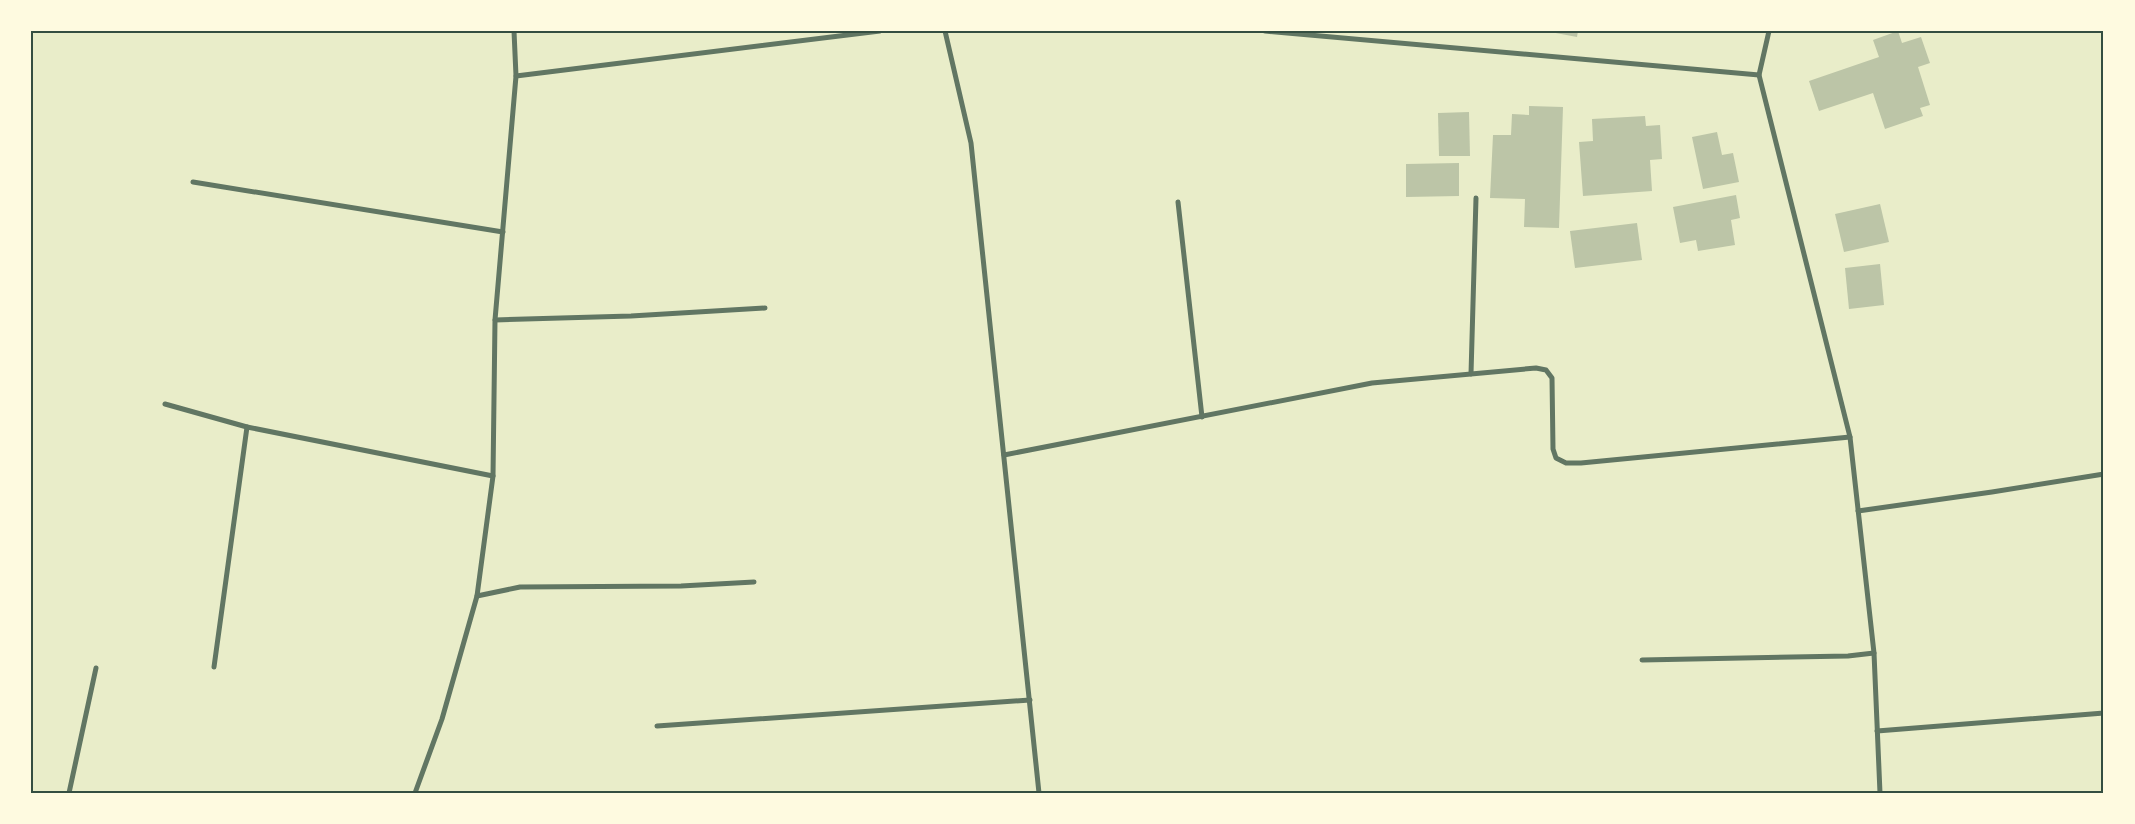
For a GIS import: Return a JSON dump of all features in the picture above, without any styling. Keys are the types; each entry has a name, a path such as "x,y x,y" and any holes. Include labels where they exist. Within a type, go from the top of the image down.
{"street":[{"path":"415,793 442,719 477,596 493,476 496,320 516,76 514,31"},
{"path":"516,76 880,31"},
{"path":"945,31 971,143 1039,793"},
{"path":"1265,31 1759,75"},
{"path":"1768,31 1759,75 1850,437 1874,653 1880,793"},
{"path":"193,182 503,232"},
{"path":"1471,374 1476,198"},
{"path":"1178,202 1202,416"},
{"path":"496,320 631,316 765,308"},
{"path":"1004,455 1372,383 1536,368 1548,372 1552,378 1554,455 1566,463 1850,437"},
{"path":"165,404 247,427 493,476"},
{"path":"214,667 247,427"},
{"path":"1858,511 2104,474"},
{"path":"477,596 520,587 681,586 754,582"},
{"path":"1642,660 1848,656 1874,653"},
{"path":"70,793 96,668"},
{"path":"657,726 1030,700"},
{"path":"1877,731 2104,713"}],"building":[{"path":"1545,31 1578,31 1577,37"},
{"path":"1898,31 1902,43 1921,37 1930,63 1918,67 1930,105 1920,108 1923,116 1885,129 1873,93 1819,111 1809,81 1879,57 1873,40"},
{"path":"1529,106 1563,107 1559,228 1524,227 1525,199 1490,198 1493,135 1511,135 1512,114 1529,115"},
{"path":"1469,112 1470,156 1439,156 1438,113"},
{"path":"1645,116 1646,126 1660,125 1662,159 1650,160 1652,191 1583,196 1579,142 1593,141 1592,119"},
{"path":"1717,132 1722,155 1733,153 1739,182 1703,189 1692,137"},
{"path":"1459,163 1459,196 1406,197 1406,164"},
{"path":"1736,195 1740,218 1731,220 1735,245 1698,251 1696,240 1680,243 1673,207"},
{"path":"1880,204 1889,242 1844,252 1835,214"},
{"path":"1637,223 1642,260 1575,268 1570,231"},
{"path":"1880,264 1884,305 1849,309 1845,268"}]}
